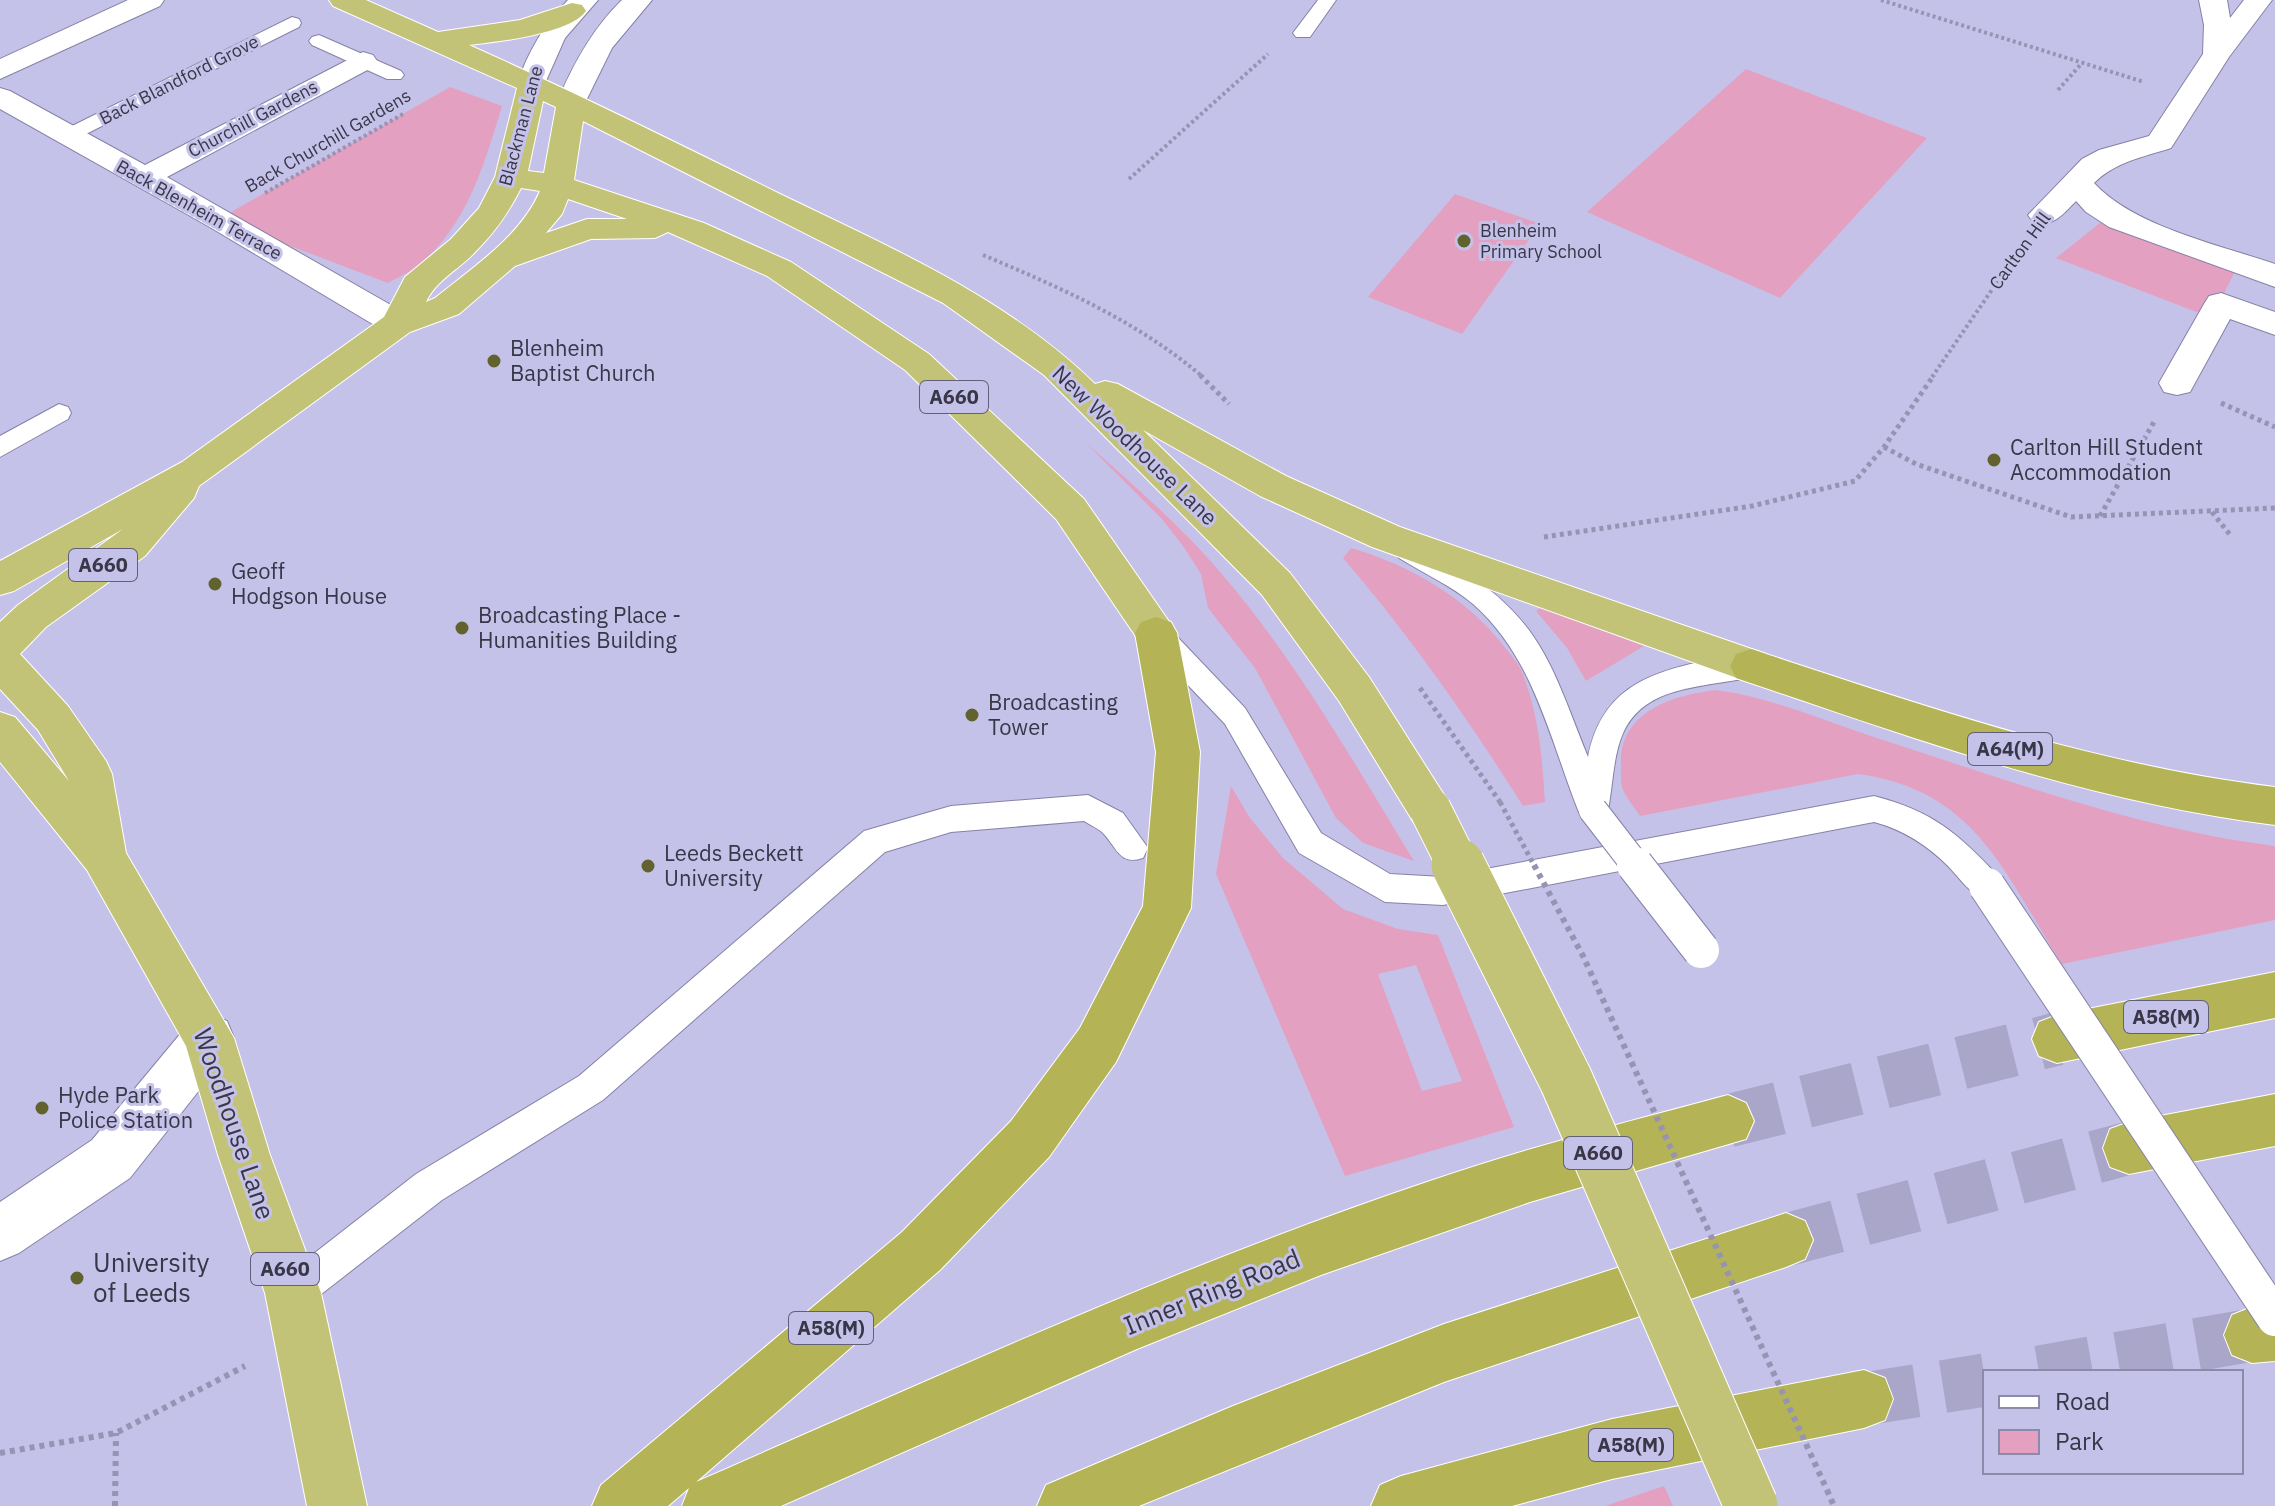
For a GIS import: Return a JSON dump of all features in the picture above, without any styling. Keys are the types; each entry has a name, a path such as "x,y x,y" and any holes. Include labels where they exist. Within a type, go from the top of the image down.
{"highway":[{"name":"A660","path":"343,0 532,84 571,105"},
{"path":"433,41 515,30 553,21 578,5"},
{"path":"493,212 488,177 506,101 504,72"},
{"name":"Blackman Lane","path":"398,324 417,285 463,246 493,212 511,177 532,84"},
{"name":"Blackman Lane","path":"0,580 195,471 398,324 447,306 501,261 546,214 558,185 571,105"},
{"name":"New Woodhouse Lane","path":"571,105 955,295 1057,367 1276,584 1354,689 1430,809 1566,1080 1751,1506"},
{"name":"A660","path":"511,177 558,185 693,230 779,269 917,362 1070,509 1156,633"},
{"path":"501,261 555,238 587,229 620,226 693,230"},
{"path":"1057,367 1273,486 1386,537 1751,666"},
{"name":"Blackman Lane","path":"0,648 32,616 131,546 195,471"},
{"name":"A58(M)","path":"622,1506 921,1251 1030,1139 1098,1045 1167,908 1178,752 1156,633"},
{"name":"Woodhouse Lane","path":"0,661 53,718 90,774 103,856"},
{"name":"A64(M)","path":"1751,666 2073,770 2227,802 2275,806"},
{"name":"Woodhouse Lane","path":"0,730 103,856 209,1038 244,1155 293,1293 337,1506"},
{"name":"A58(M)","path":"2057,1039 2275,995"},
{"path":"2129,1148 2275,1120"},
{"name":"Inner Ring Road","path":"712,1506 1193,1297 1531,1174 1728,1121"},
{"path":"1067,1506 1233,1436 1444,1353 1786,1240"},
{"name":"A58(M)","path":"1401,1506 1612,1449 1864,1399"}],"street":[{"path":"0,70 150,0"},
{"name":"Blackman Lane","path":"571,105 584,69 626,10 638,0"},
{"path":"2213,0 2218,25 2217,54"},
{"name":"Carlton Hill","path":"2044,215 2093,166 2110,157 2160,142 2217,54 2258,0"},
{"name":"Blackman Lane","path":"532,84 542,52 578,5"},
{"name":"Churchill Gardens","path":"143,178 363,61"},
{"name":"Back Blenheim Terrace","path":"0,97 219,219 398,324"},
{"path":"2077,183 2097,205 2120,220 2275,276"},
{"path":"2177,383 2221,304 2275,324"},
{"path":"0,1234 111,1159 209,1038"}],"lane":[{"path":"1303,33 1327,0"},
{"name":"Back Blandford Grove","path":"67,136 292,23"},
{"path":"319,41 394,75"},
{"path":"0,448 59,413"},
{"path":"1386,537 1482,596 1521,638 1545,680 1593,810 1701,950"},
{"path":"1156,633 1235,716 1310,843 1385,888 1443,891 1874,809 1908,817 1941,837 1987,886 2267,1329"},
{"path":"1593,810 1612,725 1635,697 1686,676 1751,666"},
{"path":"293,1293 429,1187 591,1088 875,841 951,819 1088,808 1112,822 1132,848"}],"path":[{"path":"1881,0 2191,97"},
{"path":"1129,179 1275,48 1303,33"},
{"path":"2058,90 2082,63"},
{"name":"Back Churchill Gardens","path":"219,219 410,110"},
{"name":"Carlton Hill","path":"1535,537 1550,538 1739,508 1855,481 1884,447 2044,215"},
{"path":"1884,447 1916,464 2071,517 2275,508"},
{"path":"2212,511 2231,536"},
{"path":"1500,802 1583,956 1834,1506"},
{"path":"0,1453 116,1433 244,1367"},
{"path":"115,1506 116,1433"}],"green space":[{"path":"1746,69 1927,138 1780,298 1587,212"},
{"path":"450,87 502,106 481,170 463,211 437,248 409,272 388,283 219,219"},
{"path":"1455,194 1540,224 1462,334 1368,297"},
{"path":"2110,215 2239,263 2212,318 2056,258"},
{"path":"1085,442 1189,538 1248,606 1323,713 1414,861 1363,843 1336,818 1255,668 1208,608 1201,574 1183,546 1162,519"},
{"path":"1351,548 1394,564 1435,585 1472,612 1513,657 1521,670 1536,718 1545,802 1523,806 1438,679 1343,558"},
{"path":"1542,607 1644,646 1586,681 1567,648 1536,611"},
{"path":"1716,690 1776,703 2122,815 2173,828 2275,846 2275,920 2062,964 2003,868 1982,841 1959,817 1932,798 1898,783 1858,774 1640,816 1621,784 1622,747 1629,732 1638,720 1666,702"},
{"path":"1231,786 1250,818 1283,858 1343,909 1398,929 1438,935 1514,1127 1345,1176 1216,874","holes":["1416,965 1462,1081 1422,1091 1378,974"]},
{"path":"1664,1486 1673,1506 1605,1506"}],"tunnel":[{"path":"1728,1121 2057,1039"},
{"path":"1786,1240 2129,1148"},
{"path":"2051,1370 2252,1335"},
{"path":"1864,1399 1983,1380"}],"place":[{"name":"Blenheim Primary School","path":"1464,241"},
{"name":"Blenheim Baptist Church","path":"494,361"},
{"name":"Carlton Hill Student Accommodation","path":"1994,460"},
{"name":"Geoff Hodgson House","path":"215,584"},
{"name":"Broadcasting Place - Humanities Building","path":"462,628"},
{"name":"Broadcasting Tower","path":"972,715"},
{"name":"Leeds Beckett University","path":"648,866"},
{"name":"Hyde Park Police Station","path":"42,1108"},
{"name":"University of Leeds","path":"77,1278"}]}
